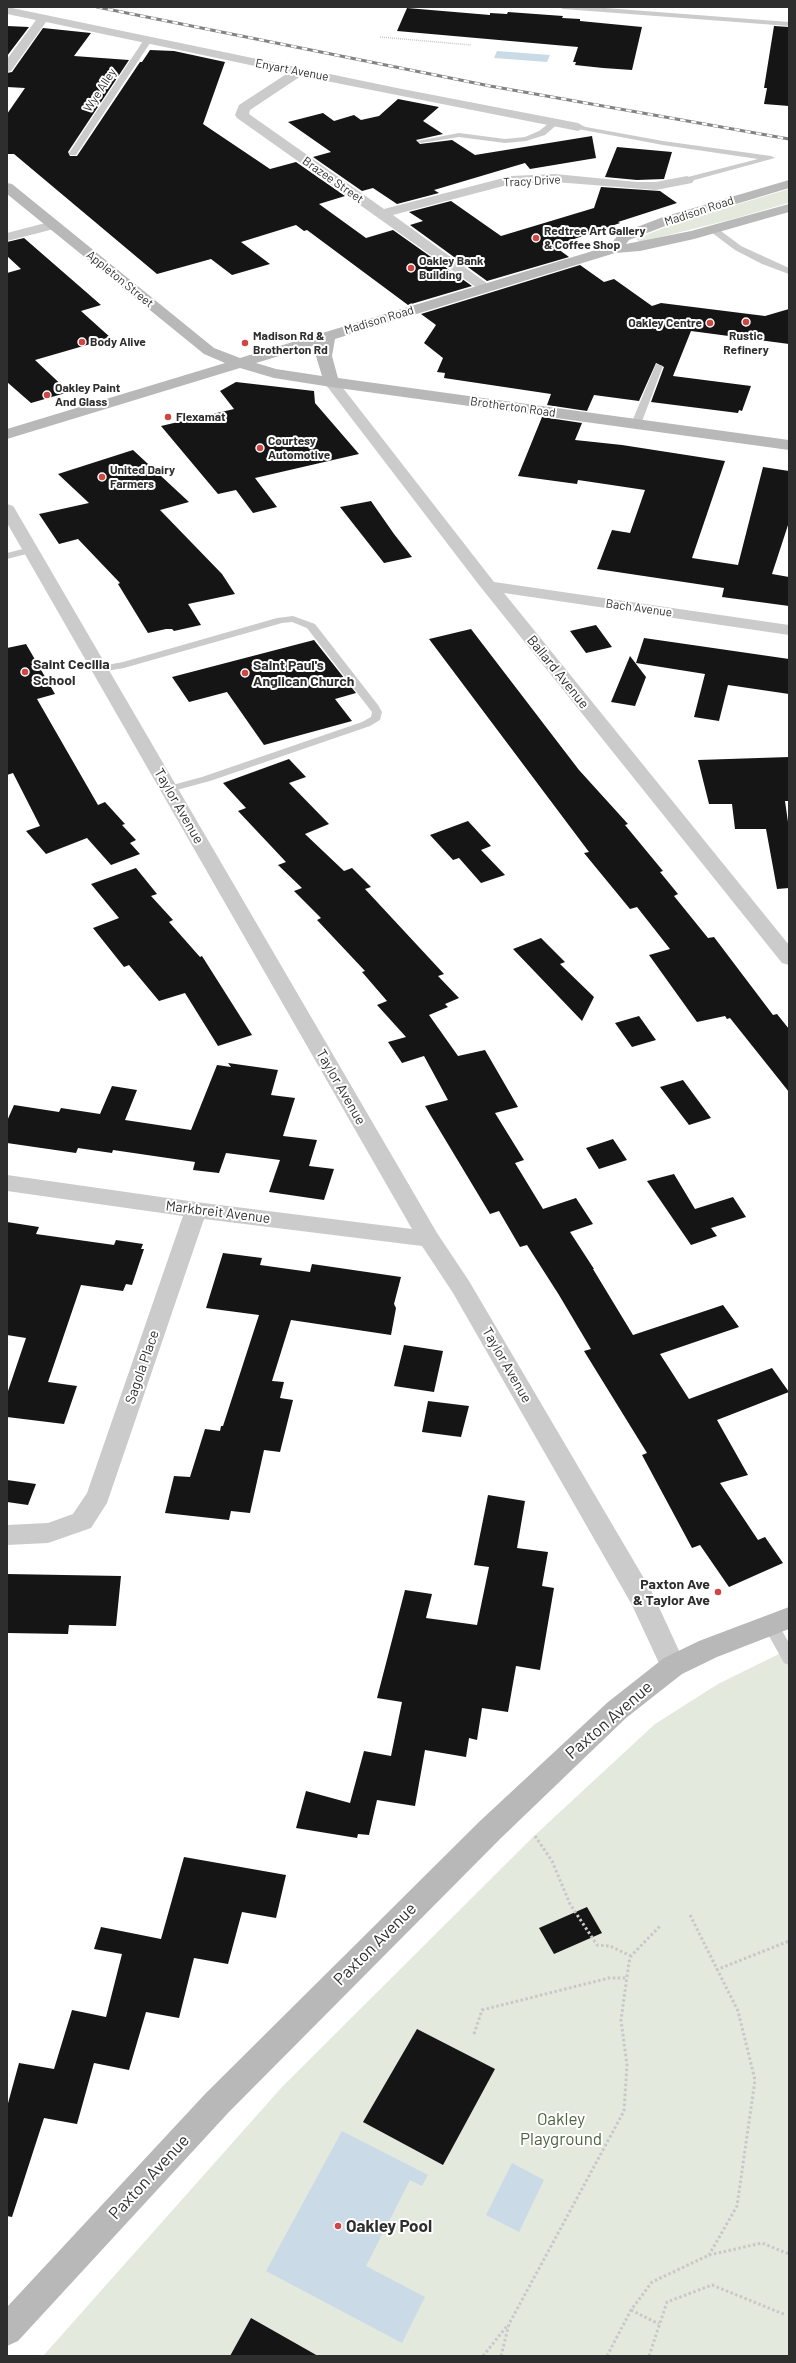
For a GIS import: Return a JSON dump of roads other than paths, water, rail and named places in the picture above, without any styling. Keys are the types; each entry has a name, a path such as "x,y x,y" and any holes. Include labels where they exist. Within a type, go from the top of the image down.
{"street":[{"name":"Enyart Avenue","path":"7,10 578,127"},
{"path":"7,68 42,18"},
{"name":"Brazee Street","path":"299,71 244,108 242,115 486,287"},
{"name":"Tracy Drive","path":"381,214 511,180 555,178 643,186 687,180"},
{"name":"Madison Road","path":"614,249 624,237 668,220 789,184"},
{"name":"Appleton Street","path":"7,186 209,351 239,363"},
{"name":"Madison Road","path":"7,434 614,249 640,247 714,230 789,208"},
{"path":"7,237 53,225"},
{"path":"328,336 324,356 325,366 331,382"},
{"name":"Brotherton Road","path":"239,363 274,373 331,382 789,445"},
{"name":"Ballard Avenue","path":"331,382 490,586 789,958"},
{"name":"Taylor Avenue","path":"7,509 429,1239 461,1287 643,1600 673,1666"},
{"name":"Bach Avenue","path":"490,586 789,630"},
{"name":"Markbreit Avenue","path":"7,1183 196,1210 429,1239"},
{"name":"Sagola Place","path":"7,1535 48,1533 82,1521 98,1496 196,1210"},
{"name":"Paxton Avenue","path":"7,2330 217,2104 490,1830 617,1710 673,1666 708,1649 780,1621"}],"lane":[{"path":"563,7 789,24"},
{"name":"Wye Alley","path":"73,153 148,40"},
{"path":"421,141 459,135 505,141 526,139 542,133 556,122"},
{"path":"578,127 663,143 771,158 687,180"},
{"path":"714,230 738,248 765,262 789,271"},
{"path":"636,424 659,366"},
{"path":"7,556 31,550"},
{"path":"100,669 124,664 281,620 293,619 311,626 328,646 377,712 376,718 359,727 254,764 169,789"},
{"path":"780,1621 789,1658"}],"water":[{"path":"497,51 550,55 547,62 494,58"},
{"name":"Oakley Pool","path":"342,2131 428,2175 422,2186 410,2180 366,2266 425,2297 402,2343 266,2271"},
{"path":"512,2163 544,2180 519,2232 486,2215"}],"railway":[{"path":"97,7 490,86 789,139"}],"place":[{"name":"Redtree Art Gallery & Coffee Shop","path":"536,238"},
{"name":"Oakley Bank Building","path":"411,268"},
{"name":"Rustic Refinery","path":"746,322"},
{"name":"Oakley Centre","path":"710,323"},
{"name":"Body Alive","path":"82,342"},
{"name":"Madison Rd & Brotherton Rd","path":"245,343"},
{"name":"Oakley Paint And Glass","path":"47,395"},
{"name":"Flexamat","path":"168,417"},
{"name":"Courtesy Automotive","path":"260,448"},
{"name":"United Dairy Farmers","path":"102,477"},
{"name":"Saint Cecilia School","path":"25,672"},
{"name":"Saint Paul's Anglican Church","path":"245,673"},
{"name":"Paxton Ave & Taylor Ave","path":"718,1592"},
{"name":"Oakley Pool","path":"338,2226"}],"park label":[{"name":"Oakley Playground","path":"561,2129"}]}
